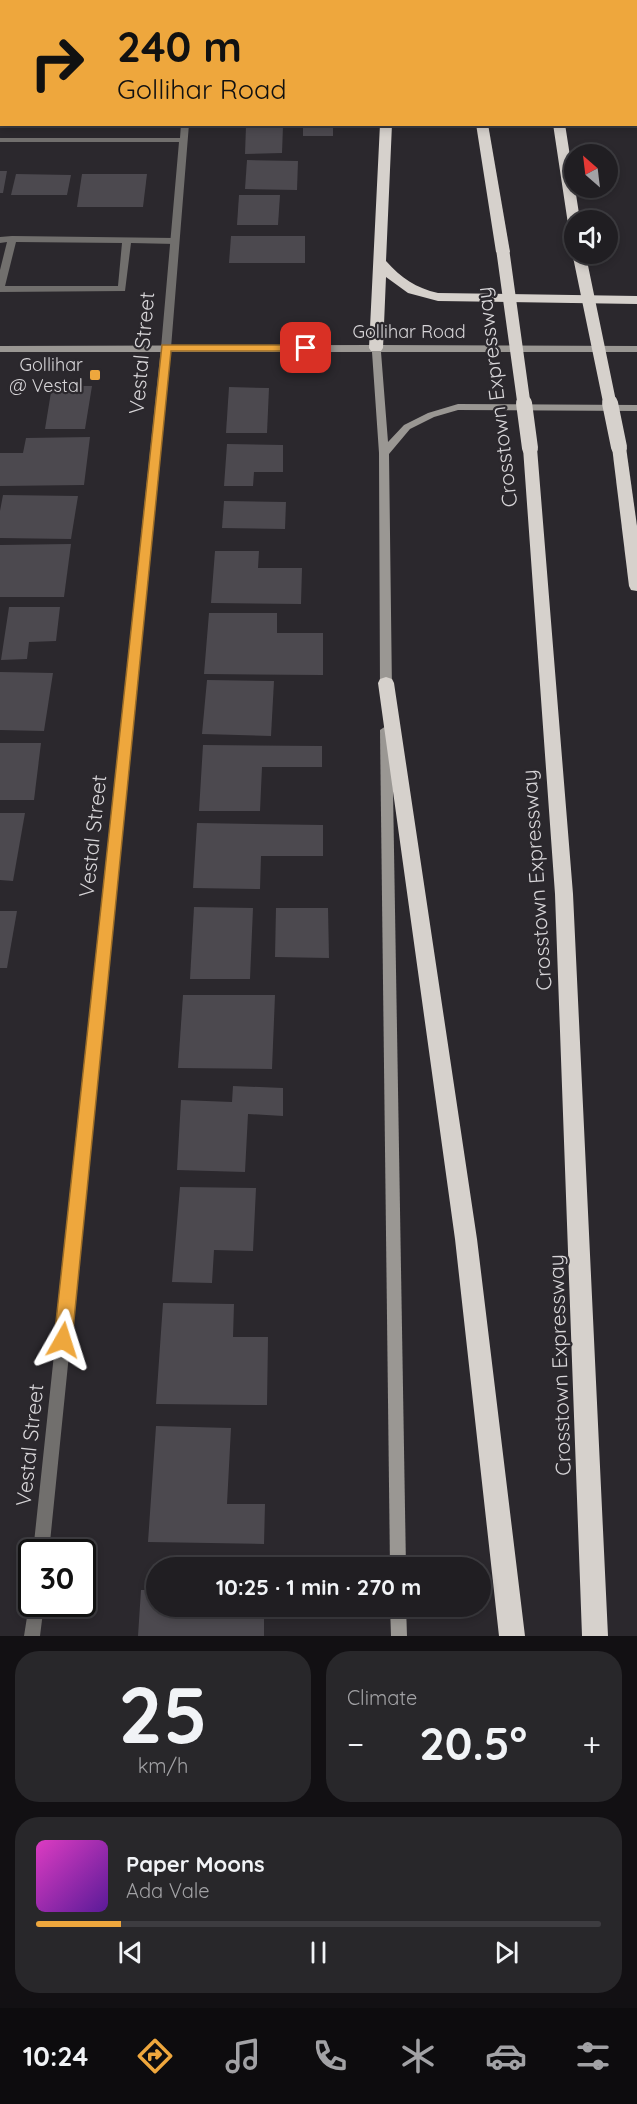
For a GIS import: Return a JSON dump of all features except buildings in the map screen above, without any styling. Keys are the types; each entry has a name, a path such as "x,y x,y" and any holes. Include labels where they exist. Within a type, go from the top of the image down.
{"highway":[{"path":"376,348 386,126"},
{"name":"Crosstown Expressway","path":"482,126 503,252 530,448 564,894 595,1636"},
{"path":"559,126 572,210"},
{"path":"381,263 395,280 416,293 438,297 637,300"},
{"path":"581,264 619,447 637,586"},
{"path":"386,683 466,1239 512,1636"}],"main road":[{"path":"376,348 384,453 398,1557"},
{"name":"Gollihar Road","path":"0,349 637,350"},
{"path":"384,453 407,427 431,415 458,407 637,408"},
{"path":"398,1617 399,1636"}],"street":[{"name":"Vestal Street","path":"42,1539 166,348 185,126"},
{"path":"0,140 183,140"},
{"path":"12,239 0,289 122,289 127,240"},
{"path":"0,240 175,241"},
{"path":"32,1636 34,1617"}],"place":[{"name":"Gollihar @ Vestal","path":"95,375"}],"route":[{"path":"63,1340 166,348 306,348"}]}
